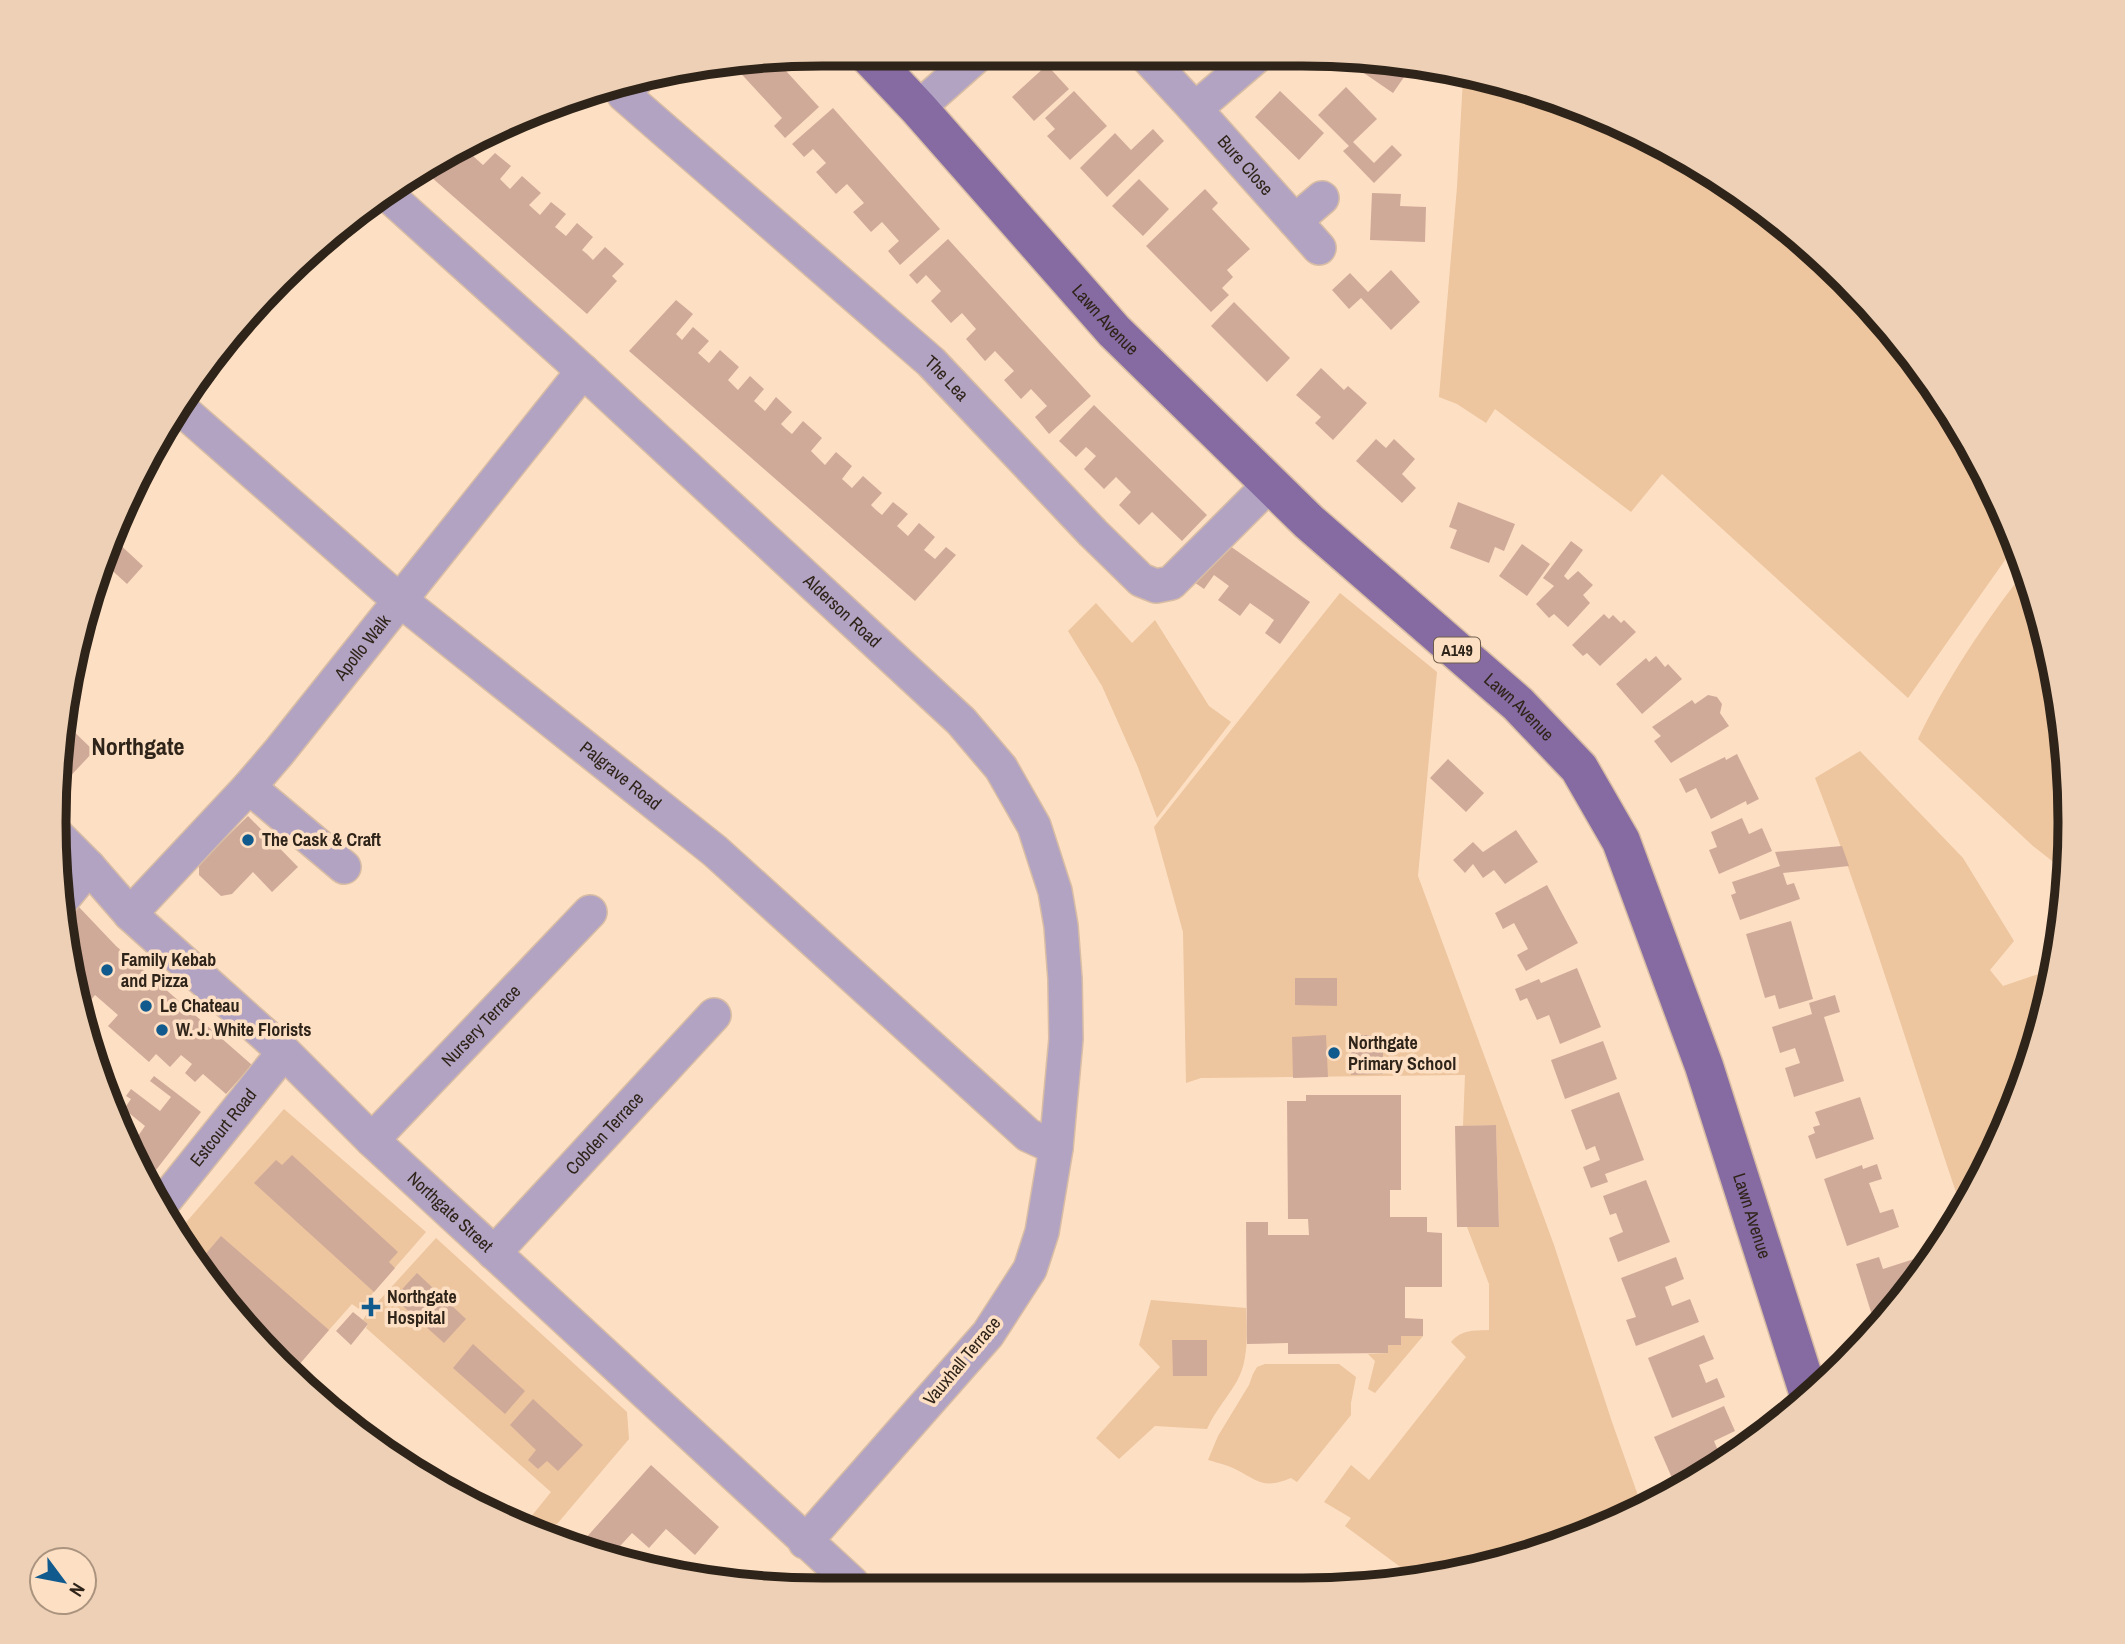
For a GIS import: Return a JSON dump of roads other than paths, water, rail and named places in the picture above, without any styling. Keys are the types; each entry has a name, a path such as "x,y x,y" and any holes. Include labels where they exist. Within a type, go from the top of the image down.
{"main road":[{"name":"Lawn Avenue","path":"878,66 1114,331 1309,522 1518,704 1579,768 1621,841 1704,1066 1807,1385"}],"street":[{"path":"918,108 966,66"},
{"name":"Bure Close","path":"1154,66 1319,248"},
{"path":"1195,109 1245,66"},
{"name":"The Lea","path":"627,92 624,95 931,362 1141,580 1156,586 1171,583 1270,484"},
{"path":"1295,221 1322,198"},
{"name":"Alderson Road","path":"394,200 583,371 961,721 1001,768 1034,826 1055,891 1061,926 1066,1039 1056,1148"},
{"name":"Apollo Walk","path":"130,914 249,787 309,716 583,371"},
{"name":"Palgrave Road","path":"187,414 400,600 715,852 1028,1135 1056,1148"},
{"path":"249,787 344,867"},
{"name":"Northgate Street","path":"67,846 130,914 284,1052 372,1140 846,1578"},
{"path":"70,890 89,867"},
{"name":"Nursery Terrace","path":"372,1140 590,912"},
{"name":"Cobden Terrace","path":"494,1253 714,1015"},
{"name":"Estcourt Road","path":"167,1198 284,1052"},
{"name":"Vauxhall Terrace","path":"805,1542 988,1334 1030,1269 1042,1232 1056,1148"}],"place":[{"name":"The Cask & Craft","path":"248,840"},
{"name":"Family Kebab and Pizza","path":"107,970"},
{"name":"Le Chateau","path":"146,1006"},
{"name":"W. J. White Florists","path":"162,1030"},
{"name":"Northgate Primary School","path":"1334,1053"},
{"name":"Northgate Hospital","path":"371,1307"}],"district":[{"name":"Northgate","path":"138,747"}]}
